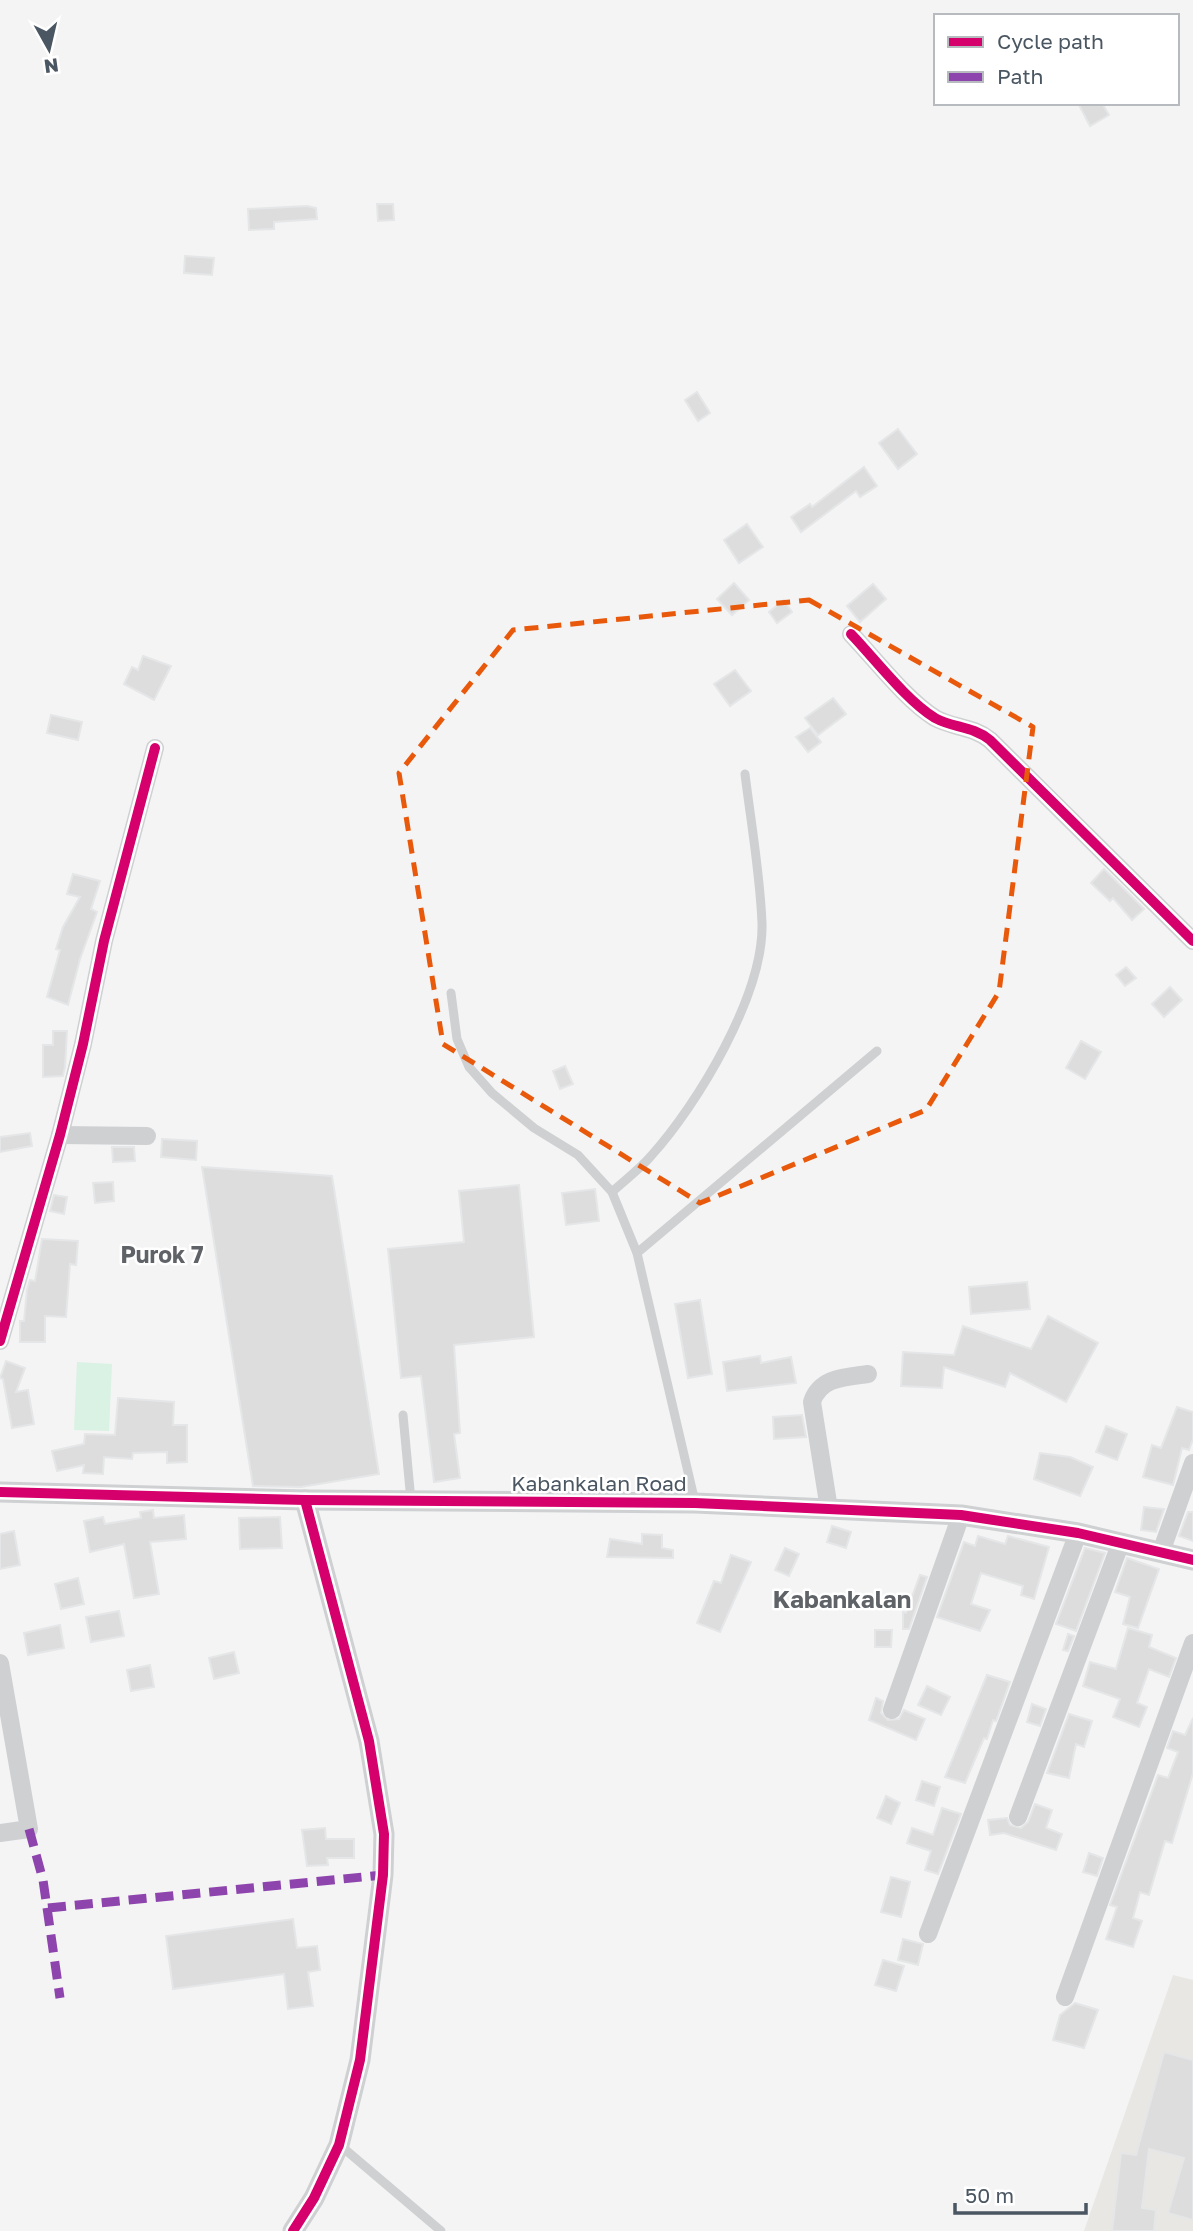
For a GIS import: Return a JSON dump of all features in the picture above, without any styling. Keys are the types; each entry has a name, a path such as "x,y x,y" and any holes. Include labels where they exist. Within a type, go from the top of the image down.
{"street":[{"path":"851,634 919,705 936,718 979,732 990,740 1193,941"},
{"path":"0,1341 61,1135 104,941 155,748"},
{"path":"61,1135 146,1136"},
{"path":"829,1509 812,1402 822,1385 835,1379 868,1374"},
{"path":"1161,1552 1193,1463"},
{"name":"Kabankalan Road","path":"0,1492 306,1500 695,1503 961,1515 1078,1533 1193,1560"},
{"path":"293,2231 314,2198 340,2145 360,2060 383,1875 383,1835 369,1741 306,1500"},
{"path":"892,1710 961,1515"},
{"path":"928,1934 1078,1533"},
{"path":"1018,1817 1121,1542"},
{"path":"1065,1997 1193,1643"},
{"path":"0,1663 29,1829 0,1833"}],"lane":[{"path":"612,1192 650,1157 677,1124 729,1036 751,991 762,924 745,774"},
{"path":"450,993 457,1039 469,1067 492,1093 534,1128 578,1155 612,1192 637,1253 695,1503"},
{"path":"637,1253 877,1051"},
{"path":"403,1415 411,1501"},
{"path":"340,2145 441,2231"}],"highlighted area":[{"path":"809,600 1033,727 999,992 926,1110 700,1203 443,1044 399,773 513,630"}],"shaded area":[{"path":"1173,1975 1193,1980 1193,2231 1084,2231"}],"green space":[{"path":"77,1362 112,1364 109,1431 74,1430"}],"building":[{"path":"1079,105 1103,105 1109,115 1090,126"},
{"path":"377,204 393,204 394,220 378,221"},
{"path":"307,206 316,208 317,219 274,222 274,229 249,230 248,209"},
{"path":"185,256 214,258 212,275 184,273"},
{"path":"697,392 710,413 698,421 685,400"},
{"path":"898,429 917,454 898,469 879,443"},
{"path":"864,467 877,486 860,497 856,491 801,532 791,517 810,504 812,507"},
{"path":"747,524 763,547 739,563 724,540"},
{"path":"734,583 749,600 732,615 717,599"},
{"path":"873,584 886,599 860,622 847,606"},
{"path":"784,600 792,612 777,623 769,612"},
{"path":"143,656 171,666 154,700 124,684 132,667 138,670"},
{"path":"735,670 751,691 730,706 714,684"},
{"path":"833,698 846,714 818,735 805,718"},
{"path":"51,715 82,722 78,740 47,733"},
{"path":"810,728 821,742 808,752 796,737"},
{"path":"1104,869 1144,909 1132,920 1113,898 1110,901 1091,883"},
{"path":"73,874 100,881 91,909 97,912 80,959 68,1005 47,997 60,950 56,949 63,927 80,897 67,894"},
{"path":"1126,967 1136,978 1125,986 1116,975"},
{"path":"1170,987 1182,1000 1164,1017 1152,1004"},
{"path":"53,1031 67,1031 65,1067 63,1076 43,1077 43,1045 53,1045"},
{"path":"1081,1041 1101,1052 1085,1079 1066,1068"},
{"path":"565,1066 573,1084 560,1089 553,1071"},
{"path":"30,1133 32,1146 0,1152 0,1137"},
{"path":"162,1139 197,1141 196,1160 161,1157"},
{"path":"112,1147 134,1147 135,1161 113,1162"},
{"path":"202,1167 332,1176 379,1474 301,1487 253,1486"},
{"path":"113,1182 114,1201 95,1203 93,1183"},
{"path":"519,1185 534,1337 454,1345 460,1433 454,1434 460,1478 434,1482 421,1376 401,1378 388,1249 464,1242 459,1191"},
{"path":"595,1189 599,1221 566,1225 562,1193"},
{"path":"54,1195 67,1197 64,1214 50,1211"},
{"path":"42,1239 78,1241 76,1265 70,1264 66,1317 45,1316 45,1342 20,1342 20,1321 24,1321 30,1280 35,1281"},
{"path":"1027,1282 1030,1309 971,1314 969,1287"},
{"path":"700,1300 712,1374 688,1378 675,1304"},
{"path":"1048,1316 1098,1343 1066,1402 1010,1373 1005,1387 944,1367 942,1388 901,1386 903,1352 954,1355 963,1326 1031,1349"},
{"path":"760,1356 761,1363 791,1357 796,1383 727,1391 723,1362"},
{"path":"6,1361 25,1368 16,1392 28,1390 34,1424 12,1428 3,1379 0,1378"},
{"path":"118,1398 174,1402 173,1425 187,1425 187,1462 167,1463 167,1452 133,1453 132,1459 104,1457 103,1474 83,1473 84,1465 57,1471 52,1451 84,1444 85,1434 115,1435"},
{"path":"1177,1407 1193,1412 1193,1439 1189,1450 1182,1448 1173,1485 1143,1477 1152,1445 1161,1448"},
{"path":"802,1415 806,1437 774,1439 773,1417"},
{"path":"1106,1426 1127,1434 1117,1460 1096,1452"},
{"path":"1040,1453 1070,1457 1093,1467 1080,1496 1034,1479"},
{"path":"1144,1507 1164,1509 1156,1532 1141,1530"},
{"path":"153,1510 154,1518 184,1515 186,1539 150,1542 159,1594 134,1598 124,1544 90,1552 84,1521 103,1517 105,1524 141,1518 140,1512"},
{"path":"1188,1512 1193,1512 1193,1541 1179,1536"},
{"path":"280,1517 282,1548 240,1549 239,1518"},
{"path":"832,1526 851,1532 846,1548 827,1542"},
{"path":"14,1531 20,1565 0,1569 0,1534"},
{"path":"642,1534 662,1535 662,1548 673,1550 673,1558 607,1557 610,1539 642,1544"},
{"path":"978,1536 1005,1544 1008,1536 1049,1547 1034,1599 1021,1595 1023,1586 981,1573 971,1604 990,1610 980,1631 937,1617 964,1542 975,1546"},
{"path":"785,1548 799,1554 789,1576 775,1570"},
{"path":"1085,1548 1105,1553 1076,1631 1056,1624"},
{"path":"731,1555 751,1562 720,1632 697,1623 714,1581 721,1583"},
{"path":"1127,1558 1159,1569 1138,1628 1123,1624 1130,1597 1115,1592"},
{"path":"920,1575 927,1577 909,1629 903,1629 903,1612 906,1613"},
{"path":"78,1578 84,1604 61,1609 55,1584"},
{"path":"119,1611 124,1636 91,1642 86,1617"},
{"path":"60,1625 64,1648 28,1655 24,1633"},
{"path":"1128,1628 1152,1635 1149,1647 1176,1658 1169,1677 1149,1669 1137,1703 1147,1707 1139,1727 1113,1717 1120,1699 1083,1686 1090,1662 1116,1669"},
{"path":"875,1630 892,1630 891,1647 875,1647"},
{"path":"1068,1634 1074,1636 1068,1651 1063,1650"},
{"path":"234,1652 239,1673 214,1679 209,1658"},
{"path":"150,1665 154,1687 131,1691 127,1670"},
{"path":"987,1675 1010,1682 996,1721 993,1720 987,1739 984,1738 965,1783 945,1777"},
{"path":"927,1686 950,1697 941,1715 918,1705"},
{"path":"876,1698 883,1701 881,1713 888,1720 899,1719 904,1710 925,1719 916,1740 869,1720"},
{"path":"1032,1704 1046,1709 1040,1726 1027,1722"},
{"path":"1069,1714 1092,1721 1084,1747 1076,1744 1069,1778 1047,1773"},
{"path":"1193,1718 1193,1773 1172,1843 1165,1841 1149,1895 1140,1892 1133,1918 1142,1921 1133,1947 1106,1939 1117,1907 1110,1905 1158,1775 1168,1778 1178,1752 1167,1748 1173,1731 1185,1735"},
{"path":"922,1781 940,1787 934,1806 916,1800"},
{"path":"886,1796 900,1803 891,1824 877,1818"},
{"path":"1035,1804 1052,1810 1046,1828 1062,1834 1056,1850 1004,1833 990,1835 988,1820 1007,1818 1010,1825 1021,1828 1028,1822"},
{"path":"942,1808 961,1814 938,1874 925,1870 931,1851 907,1843 912,1828 933,1835"},
{"path":"325,1828 326,1839 354,1839 354,1858 327,1858 328,1865 307,1866 302,1830"},
{"path":"1089,1853 1103,1858 1097,1876 1083,1872"},
{"path":"891,1877 910,1882 901,1917 881,1912"},
{"path":"293,1919 297,1948 317,1946 320,1970 308,1972 313,2006 288,2009 284,1974 173,1989 166,1936"},
{"path":"903,1939 923,1944 918,1965 898,1960"},
{"path":"883,1960 904,1966 896,1991 875,1985"},
{"path":"1075,2003 1098,2010 1084,2048 1053,2040 1060,2015"},
{"path":"1164,2052 1193,2060 1193,2220 1168,2213 1184,2158 1149,2149 1142,2208 1156,2210 1154,2231 1112,2231 1121,2153 1136,2155"}],"marked path":[{"path":"29,1829 43,1880 60,1998"},
{"path":"48,1908 383,1875"}],"cycle path":[{"path":"851,634 924,710 935,718 977,732 990,740 1193,941"},
{"path":"0,1341 60,1135 83,1044 104,941 155,748"},
{"path":"0,1492 305,1500 695,1503 961,1515 1078,1533 1193,1560"},
{"path":"293,2231 314,2198 339,2145 360,2060 383,1875 384,1834 369,1741 305,1500"}],"district":[{"name":"Purok 7","path":"162,1254"},
{"name":"Kabankalan","path":"842,1598"}]}
